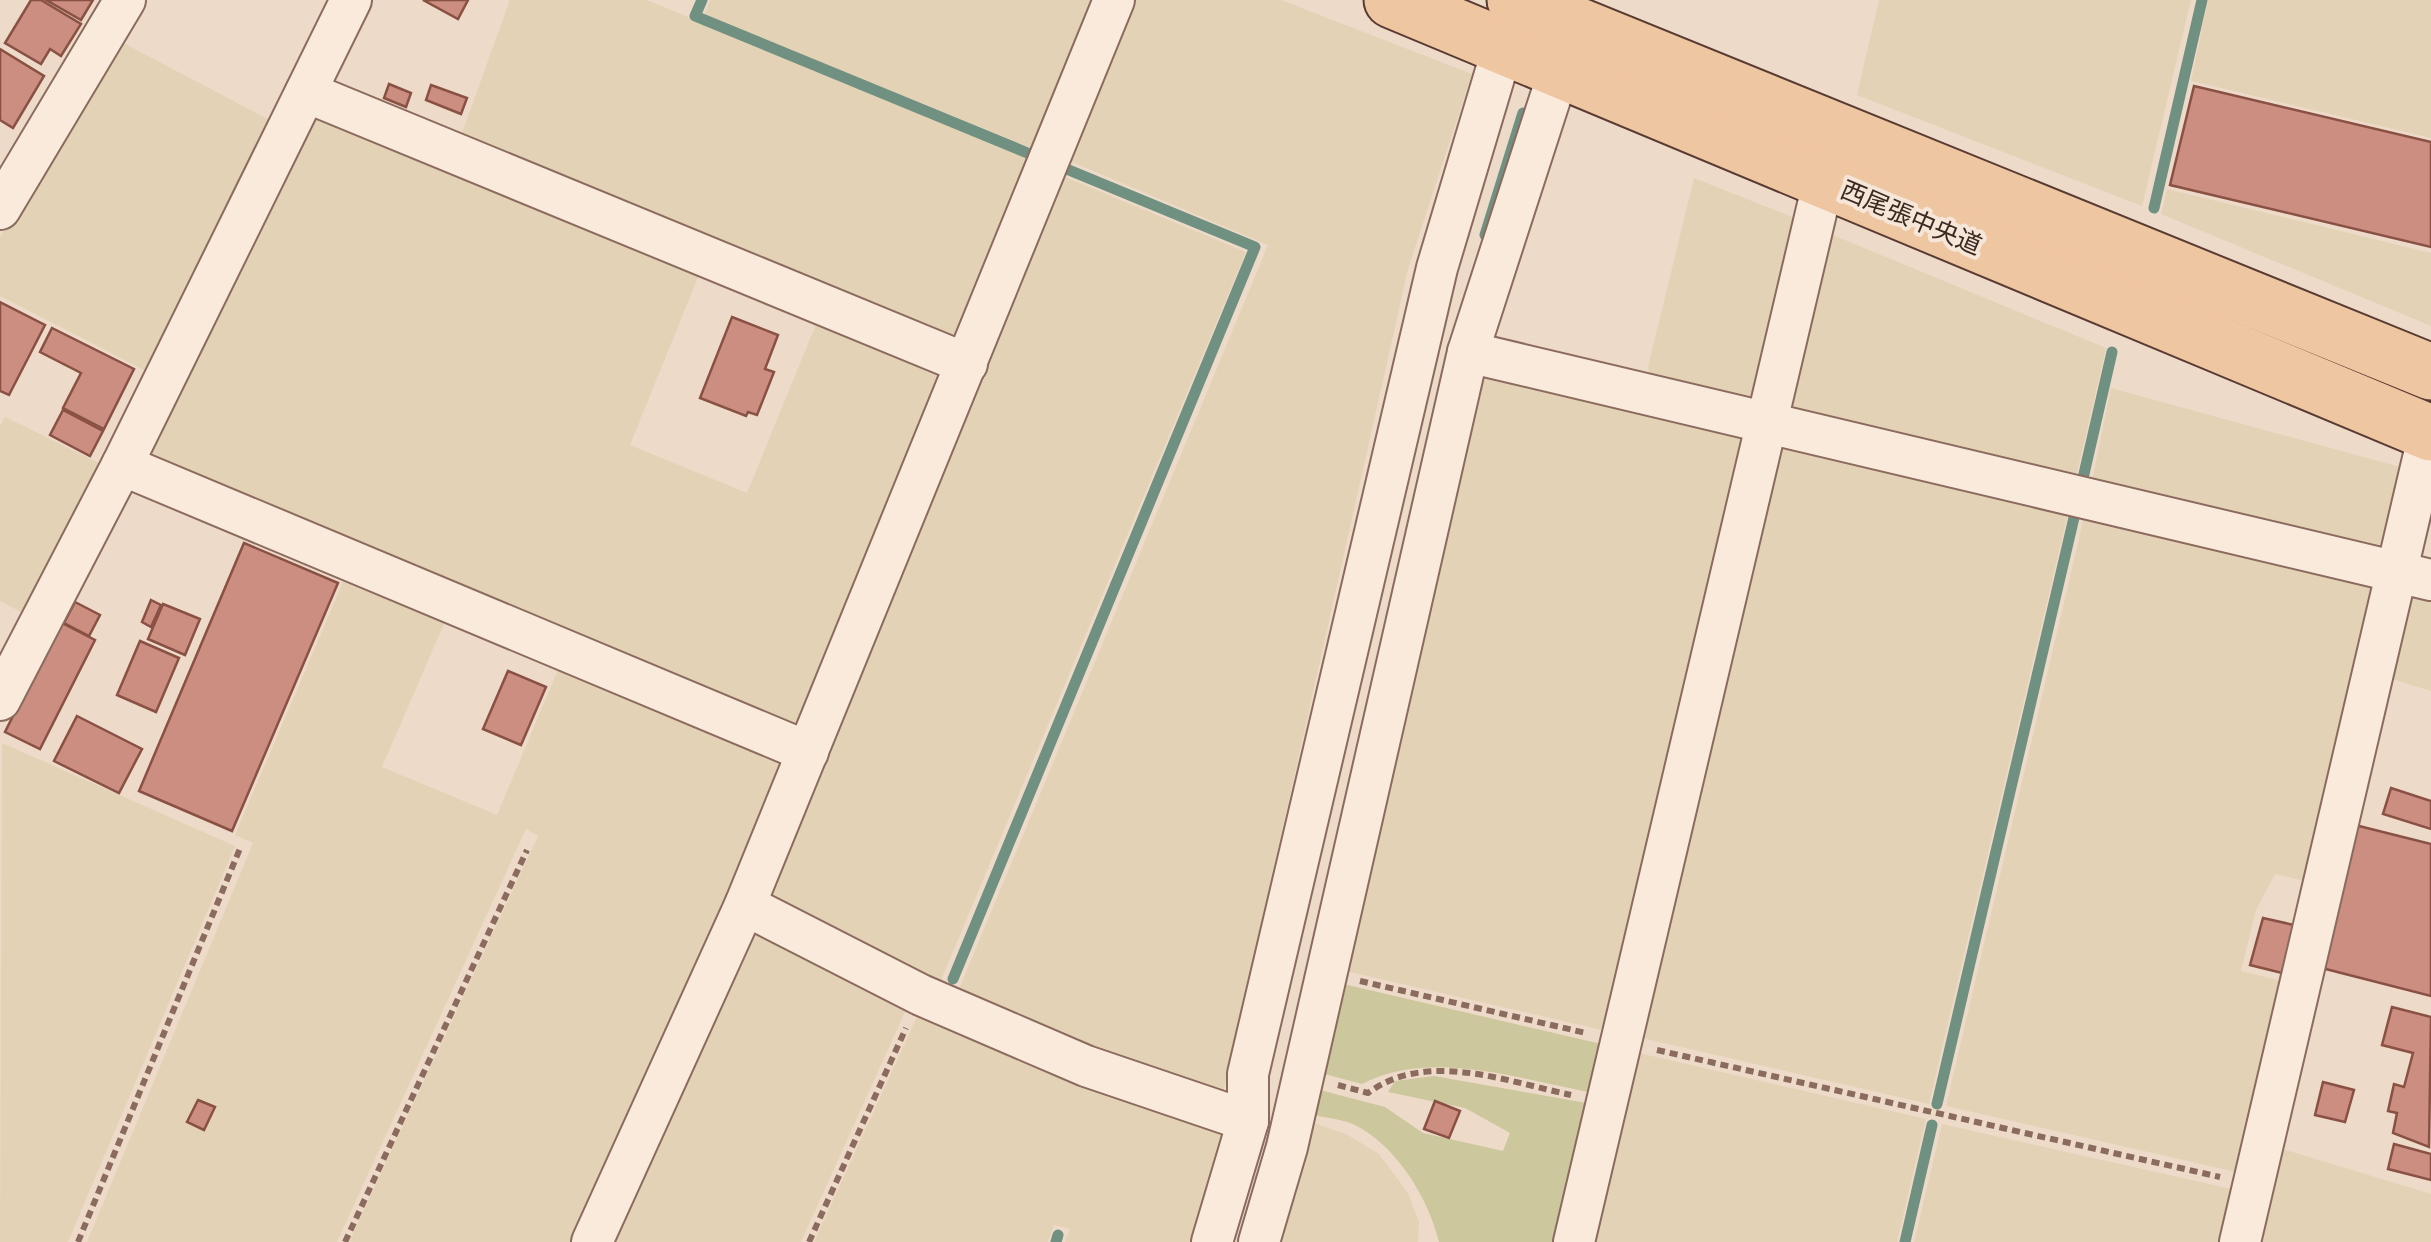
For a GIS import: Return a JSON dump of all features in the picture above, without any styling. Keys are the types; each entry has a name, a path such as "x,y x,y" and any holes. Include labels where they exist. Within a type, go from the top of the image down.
{"main road":[{"name":"西尾張中央道","path":"1392,0 1512,15 1570,30 2431,372"},
{"name":"西尾張中央道","path":"1570,30 1824,179 2430,433"}],"street":[{"path":"0,210 15,151 125,0"},
{"path":"0,700 122,465 351,0"},
{"path":"592,1242 745,905 1114,0"},
{"path":"1212,1242 1248,1120 1248,1074 1437,268 1512,15"},
{"path":"1259,1242 1327,974 1468,352 1570,30"},
{"path":"306,92 966,364"},
{"path":"1574,1242 1824,179"},
{"path":"1468,352 2416,575"},
{"path":"2240,1242 2416,575 2430,433"},
{"path":"122,465 808,752"},
{"path":"745,905 921,995 1086,1066 1248,1120"}],"path":[{"path":"78,1242 241,846"},
{"path":"344,1242 527,850"},
{"path":"1327,974 2256,1185"},
{"path":"809,1242 921,995"},
{"path":"1303,1076 1368,1093 1390,1076 1426,1069 1474,1074 1606,1102"}],"shaded area":[{"path":"510,0 647,0 1042,164 953,345 458,144"},
{"path":"710,0 1106,0 1046,154 704,15"},
{"path":"1133,0 1281,0 1472,74 1408,269 1222,1098 957,994 1268,245 1065,159"},
{"path":"1879,0 2191,0 2142,206 1857,95"},
{"path":"2208,0 2431,0 2431,138 2191,81"},
{"path":"116,39 273,122 148,372 0,296 0,237"},
{"path":"307,113 703,265 630,445 747,493 819,317 942,366 947,380 796,728 144,456"},
{"path":"1058,174 1246,252 939,985 770,898 767,878"},
{"path":"1694,178 1807,223 1763,408 1655,389 1648,367"},
{"path":"2167,189 2431,253 2431,326 2161,214"},
{"path":"1823,231 2106,348 2074,486 1783,418"},
{"path":"1492,369 1754,427 1615,1033 1341,970 1477,377"},
{"path":"2111,388 2411,470 2390,560 2090,490"},
{"path":"5,417 103,465 25,614 0,601 0,426"},
{"path":"1771,443 2068,513 1929,1104 1629,1035"},
{"path":"2084,517 2386,588 2317,884 2275,874 2256,910 2241,971 2294,984 2249,1175 1946,1106"},
{"path":"346,575 447,617 382,767 497,815 563,658 790,765 579,1242 349,1242 538,836 526,829 337,1242 87,1242 253,843 235,835"},
{"path":"2403,589 2431,598 2431,691 2382,676"},
{"path":"2,743 235,846 68,1242 0,1242"},
{"path":"746,921 909,1003 801,1242 601,1242"},
{"path":"1339,983 1610,1046 1599,1094 1510,1075 1448,1067 1389,1073 1362,1084 1317,1072"},
{"path":"920,1010 1226,1132 1195,1242 1065,1242 1070,1229 1054,1225 1048,1242 814,1242"},
{"path":"1626,1050 1926,1119 1897,1242 1582,1242"},
{"path":"1434,1076 1598,1105 1566,1242 1439,1242 1418,1190 1383,1145 1353,1124 1314,1115 1316,1089 1385,1107 1423,1133 1503,1151 1510,1133 1465,1108 1388,1092 1395,1081"},
{"path":"1305,1120 1346,1134 1379,1154 1408,1193 1419,1222 1418,1242 1270,1242"},
{"path":"1942,1124 2245,1192 2232,1242 1914,1242"},
{"path":"2276,1147 2431,1194 2431,1242 2252,1242"}],"building":[{"path":"31,0 41,0 81,24 61,56 50,49 41,64 5,43"},
{"path":"46,0 93,0 81,20"},
{"path":"423,0 468,0 458,19"},
{"path":"0,49 44,76 13,128 0,120"},
{"path":"389,84 411,93 406,107 384,98"},
{"path":"431,85 467,98 461,114 426,100"},
{"path":"2194,86 2431,142 2431,247 2170,185"},
{"path":"0,302 45,325 9,395 0,391"},
{"path":"732,317 778,335 765,369 774,372 757,415 748,412 746,416 700,398"},
{"path":"52,328 134,369 104,429 63,408 81,373 40,352"},
{"path":"63,410 103,431 90,456 50,435"},
{"path":"244,543 338,583 232,831 139,791"},
{"path":"151,600 161,605 151,627 142,622"},
{"path":"75,602 100,615 89,636 64,623"},
{"path":"163,604 200,619 185,655 148,639"},
{"path":"60,622 95,640 40,749 5,732"},
{"path":"140,641 179,658 156,712 117,695"},
{"path":"508,671 546,687 521,745 483,729"},
{"path":"77,716 142,749 119,793 54,761"},
{"path":"2391,788 2431,801 2431,829 2383,814"},
{"path":"2355,825 2431,844 2431,996 2318,967"},
{"path":"2263,918 2294,925 2282,973 2250,965"},
{"path":"2392,1007 2431,1017 2429,1147 2393,1133 2397,1113 2388,1111 2394,1084 2404,1087 2413,1053 2382,1045"},
{"path":"2323,1082 2354,1090 2345,1122 2315,1115"},
{"path":"198,1100 215,1107 204,1130 187,1122"},
{"path":"1435,1101 1460,1111 1449,1138 1424,1129"},
{"path":"2394,1144 2431,1154 2431,1180 2388,1169"}],"waterway":[{"path":"702,0 695,16 1030,154"},
{"path":"2154,208 2202,0"},
{"path":"1485,235 1523,113"},
{"path":"953,979 1255,247 1064,168"},
{"path":"2081,487 2112,352"},
{"path":"1937,1104 2076,509"},
{"path":"1905,1242 1932,1125"},
{"path":"1056,1242 1058,1235"}]}
